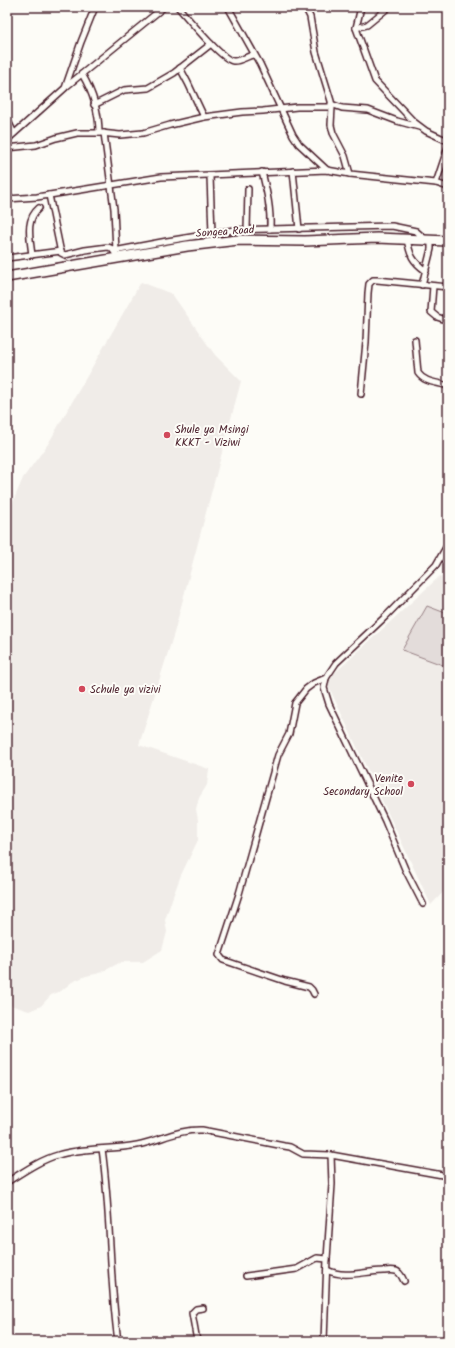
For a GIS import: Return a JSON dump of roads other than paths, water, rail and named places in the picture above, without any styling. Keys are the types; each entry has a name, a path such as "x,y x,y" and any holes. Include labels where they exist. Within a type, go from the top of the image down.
{"highway":[{"name":"Songea Road","path":"7,277 116,253 238,240 305,241 377,238 448,241"}],"street":[{"path":"66,88 81,42 95,7"},
{"path":"7,140 100,58 122,43 164,7"},
{"path":"178,7 222,56 232,61 253,55"},
{"path":"228,7 253,55 260,64 294,135 300,144 327,170"},
{"path":"305,7 310,16 315,45 331,106 331,125 333,133 345,156 350,174"},
{"path":"361,7 356,28 375,81 414,122 426,131 448,140"},
{"path":"356,28 367,25 389,7"},
{"path":"94,105 124,90 148,88 180,68 211,44"},
{"path":"180,68 204,117"},
{"path":"82,74 93,96 102,133 111,184 116,253"},
{"path":"7,148 36,145 77,133 120,135 143,133 204,117 280,108 331,106 368,110 397,121 422,128"},
{"path":"7,119 14,133"},
{"path":"436,183 448,147"},
{"path":"7,199 104,187 111,184 161,176 210,176 262,172 327,170 350,174 436,183 448,187"},
{"path":"294,171 299,229"},
{"path":"262,172 269,197 270,229"},
{"path":"210,176 212,234"},
{"path":"247,230 248,189"},
{"path":"49,195 61,253 64,254 108,247 116,253"},
{"path":"32,255 30,221 32,215 39,208"},
{"path":"116,253 167,241 234,230 392,226 416,231 428,240 431,249 422,285"},
{"path":"407,239 411,256 415,263 426,271"},
{"path":"7,258 61,251"},
{"path":"361,394 366,342 366,312 369,284 373,280 377,280 448,288"},
{"path":"434,286 431,312 433,315 443,319"},
{"path":"415,340 418,373 425,380 448,386"},
{"path":"423,904 405,869 385,821 329,704 324,688 326,678 336,663 386,616 436,565 448,544"},
{"path":"314,994 309,987 285,981 223,960 219,955 239,894 278,755 289,734 295,703 310,686 326,678"},
{"path":"7,1182 44,1161 58,1155 79,1151 138,1145 191,1130 202,1130 284,1146 303,1154 331,1155 448,1176"},
{"path":"102,1149 105,1169 106,1204 118,1341"},
{"path":"324,1341 332,1184 331,1155"},
{"path":"246,1276 297,1269 317,1258 327,1259"},
{"path":"327,1270 334,1274 343,1275 379,1271 396,1271 401,1275 404,1281"},
{"path":"197,1341 192,1313 196,1309 202,1308"}],"place":[{"name":"Shule ya Msingi KKKT - Viziwi","path":"167,435"},
{"name":"Schule ya vizivi","path":"82,689"},
{"name":"Venite Secondary School","path":"411,784"}]}
